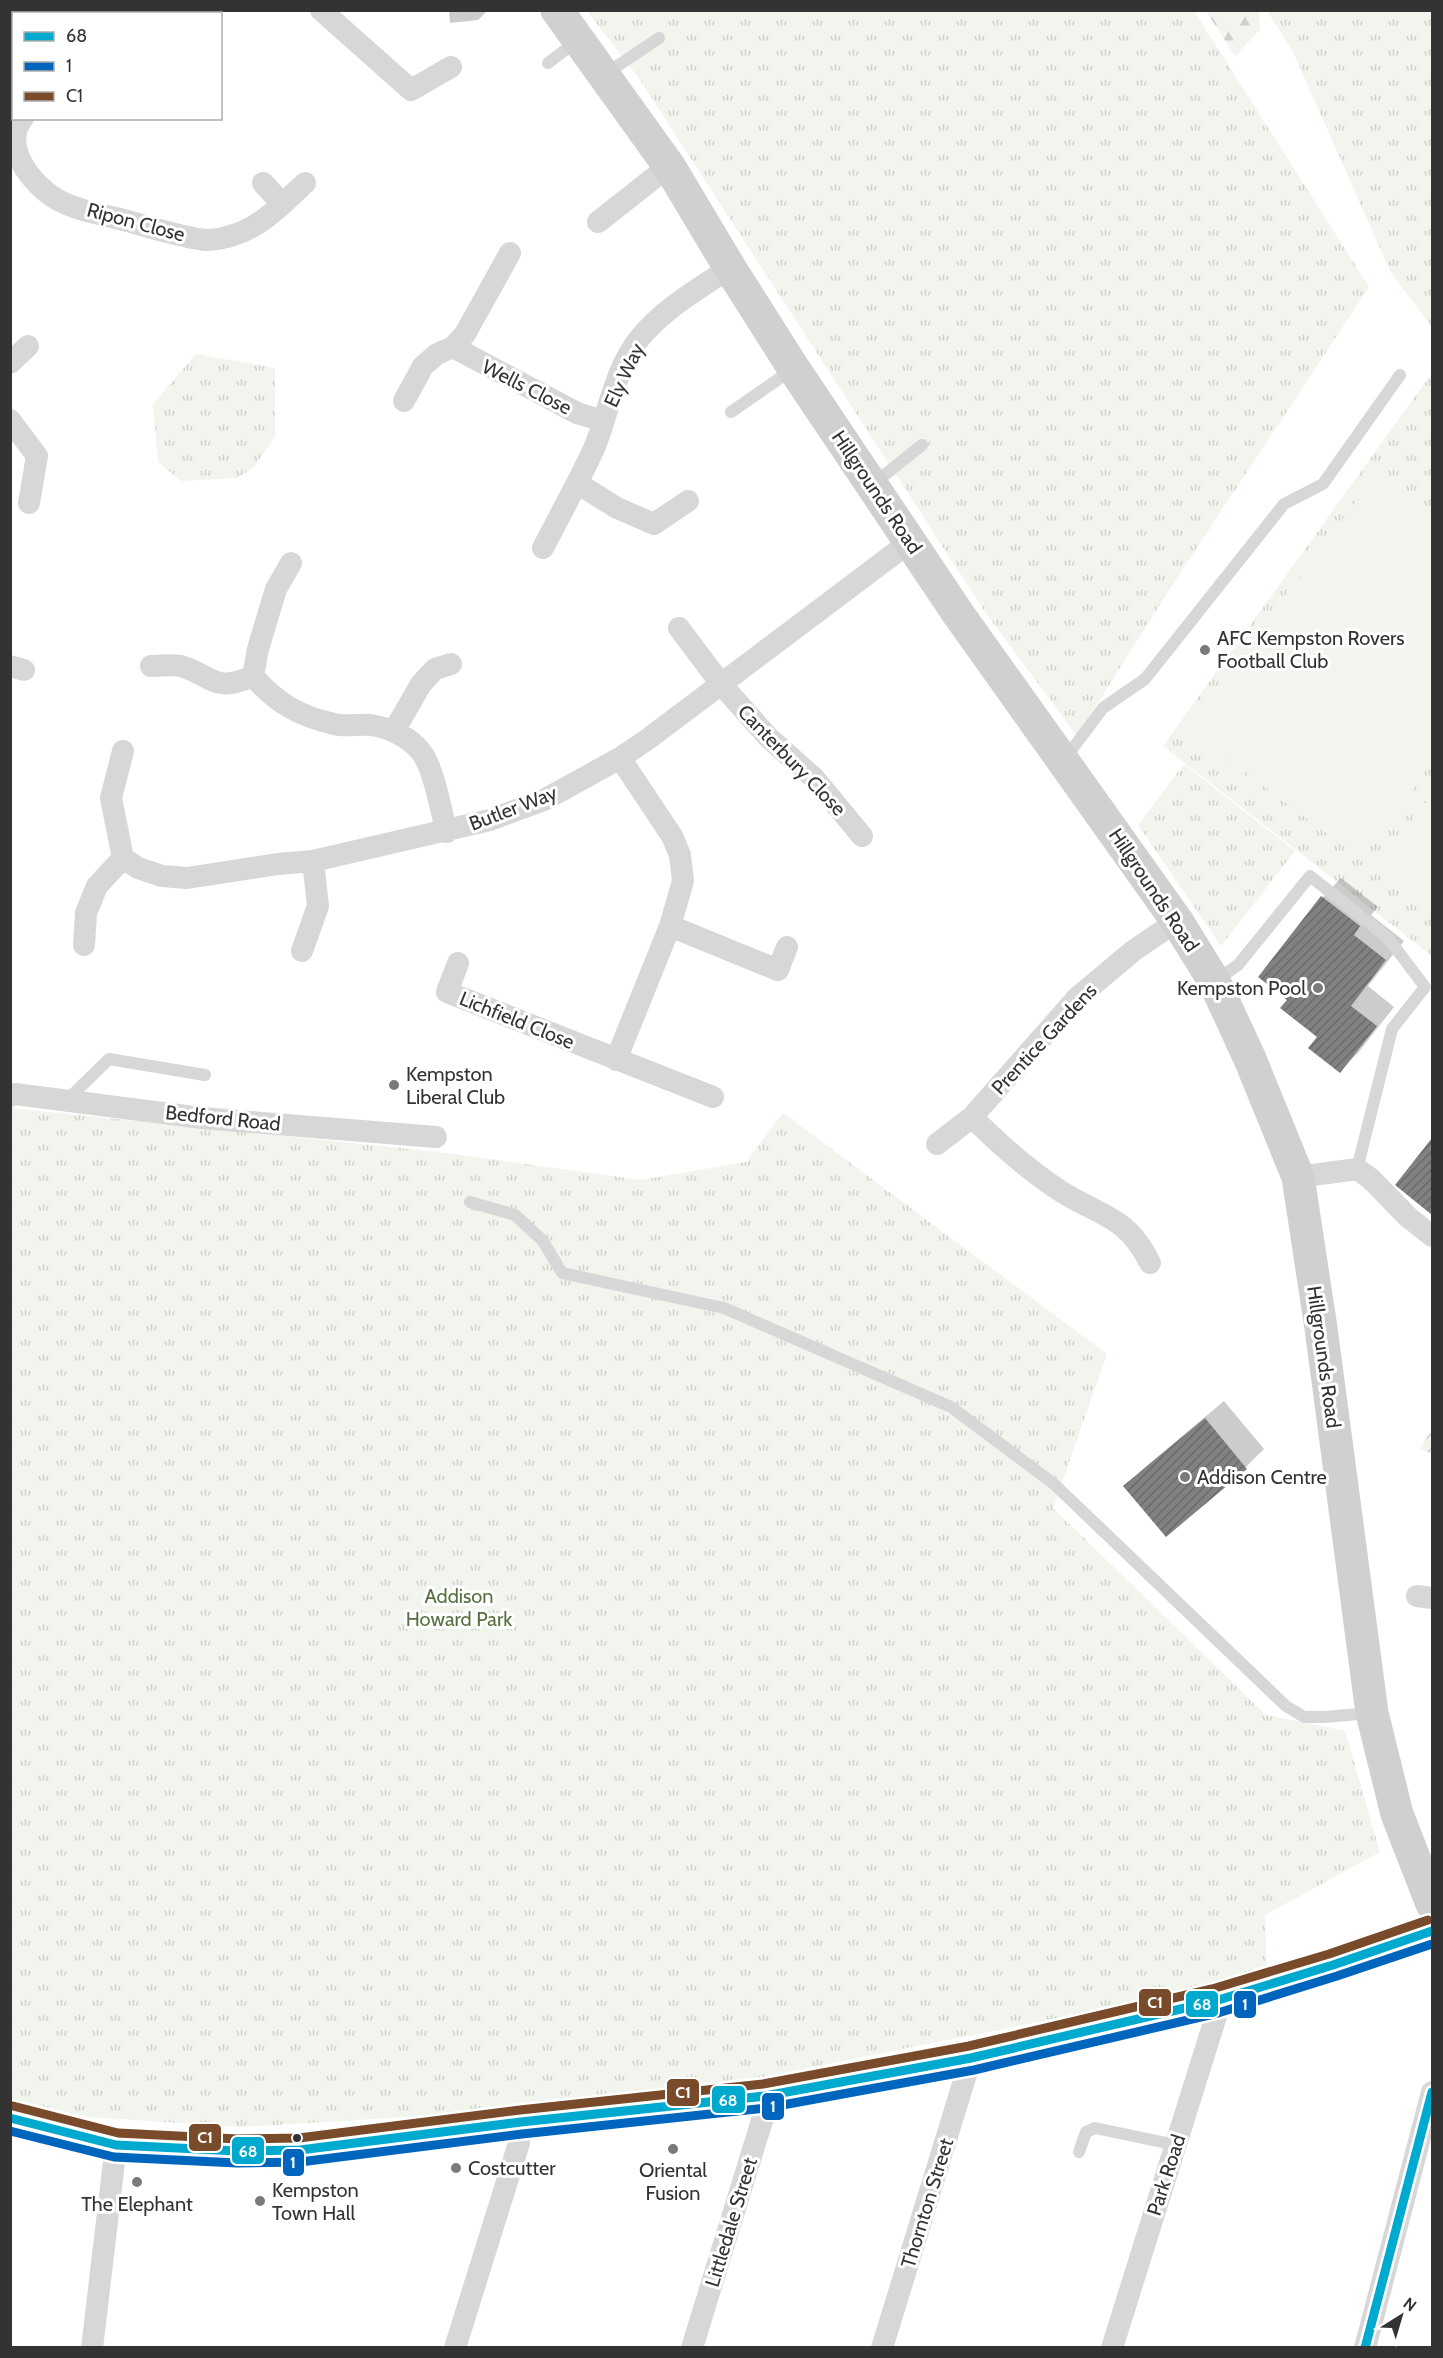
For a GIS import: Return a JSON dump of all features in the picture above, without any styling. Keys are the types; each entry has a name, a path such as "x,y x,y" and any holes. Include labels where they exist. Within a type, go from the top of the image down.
{"street":[{"path":"321,10 411,90 451,67"},
{"name":"Hillgrounds Road","path":"557,10 669,166 730,268 871,485 959,615 1177,921 1214,981 1250,1059 1298,1177 1372,1713 1397,1814 1432,1904"},
{"path":"12,139 16,126 21,120"},
{"name":"Ripon Close","path":"12,139 16,152 28,172 58,200 89,211 207,240 252,229 305,183"},
{"path":"598,222 669,166"},
{"path":"263,183 282,204"},
{"path":"404,401 423,366 437,354 453,347 465,334 510,253"},
{"name":"Ely Way","path":"543,548 595,446 618,378 638,341 655,321 676,304 730,268"},
{"path":"10,363 28,346"},
{"name":"Wells Close","path":"453,347 577,413 603,421"},
{"path":"10,420 37,456 29,503"},
{"path":"577,483 617,508 654,524 688,501"},
{"name":"Butler Way","path":"123,858 138,868 162,876 187,878 313,861 447,832 490,820 544,800 620,758 910,541"},
{"path":"253,676 269,584 291,563"},
{"path":"679,628 721,684"},
{"path":"394,731 421,684 438,664"},
{"path":"152,666 179,665 217,683 236,683 253,676"},
{"path":"253,676 268,693 297,713 336,725 371,725 394,731 411,741 423,754 447,832"},
{"name":"Canterbury Close","path":"721,684 768,737 814,778 862,836"},
{"path":"84,945 86,913 97,886 123,858 111,798 123,752"},
{"path":"616,1060 670,926 683,881 680,855 672,836 620,758"},
{"path":"302,951 318,906 313,861"},
{"name":"Prentice Gardens","path":"937,1144 972,1118 1077,998 1133,951 1177,921"},
{"path":"670,926 778,970 788,947"},
{"name":"Lichfield Close","path":"458,963 447,992 713,1097"},
{"name":"Bedford Road","path":"10,1096 15,1094 202,1118 436,1137"},
{"path":"972,1118 1017,1158 1063,1192 1114,1219 1132,1233 1150,1263"},
{"path":"1298,1177 1357,1169 1371,1179 1408,1217 1432,1236"},
{"path":"10,2118 116,2145 238,2151 300,2150 521,2121 765,2096 971,2058 1215,2001 1333,1965 1432,1931"},
{"name":"Park Road","path":"1112,2348 1217,2013 1215,2001"},
{"name":"Thornton Street","path":"882,2348 971,2058"},
{"path":"1365,2348 1432,2092"},
{"name":"Littledale Street","path":"692,2348 764,2114 765,2096"},
{"path":"455,2348 519,2143 521,2121"},
{"path":"93,2348 116,2145"}],"lane":[{"path":"603,76 659,38"},
{"path":"548,63 578,40"},
{"path":"731,412 794,369"},
{"path":"1064,761 1103,708 1145,679 1284,504 1323,484 1400,375"},
{"path":"871,485 922,445"},
{"path":"1214,981 1238,965 1310,876 1388,938 1414,971 1425,987 1392,1029 1357,1169"},
{"path":"66,1101 109,1059 205,1075"},
{"path":"470,1202 515,1215 543,1241 562,1273 724,1308 951,1407 1054,1484 1286,1706 1304,1717 1372,1713"},
{"path":"1079,2152 1086,2132 1095,2128 1176,2145"}],"green space":[{"path":"587,11 1194,11 1369,287 1171,587 1077,736 985,612 638,77"},
{"path":"1206,11 1259,11 1260,30 1235,56"},
{"path":"1267,11 1432,11 1432,327 1391,273 1292,50"},
{"path":"196,354 275,368 275,436 254,467 237,478 181,481 158,462 153,404"},
{"path":"1432,373 1432,956 1163,746"},
{"path":"1375,476 1432,519 1432,762 1361,859 1186,728"},
{"path":"1184,764 1295,851 1221,946 1138,825"},
{"path":"1432,794 1432,916 1374,872"},
{"name":"Addison Howard Park","path":"11,1108 439,1152 641,1180 746,1162 783,1113 1107,1354 1053,1508 1266,1715 1345,1731 1380,1852 1265,1915 1267,1972 1197,1990 723,2085 473,2113 240,2127 88,2117 11,2099"},
{"path":"1432,1429 1432,1454 1420,1449"}],"building":[{"name":"Kempston Pool","path":"1321,896 1360,926 1354,935 1386,960 1351,1006 1377,1026 1340,1073 1308,1048 1317,1037 1280,1008 1287,1000 1258,977"},
{"path":"1432,1138 1432,1215 1395,1185"},
{"name":"Addison Centre","path":"1205,1418 1247,1469 1166,1537 1123,1486"}],"transit line":[{"name":"C1","path":"13,2106 118,2133 238,2139 299,2138 520,2110 763,2084 969,2046 1212,1989 1329,1954 1428,1920"},
{"name":"68","path":"10,2118 116,2145 238,2151 300,2150 521,2122 765,2096 971,2058 1215,2001 1333,1965 1432,1931"},
{"name":"1","path":"10,2131 114,2157 237,2163 300,2162 522,2134 766,2108 974,2070 1218,2013 1432,1944"},
{"name":"68","path":"1365,2348 1432,2092"}],"place":[{"name":"AFC Kempston Rovers Football Club","path":"1205,650"},
{"name":"Kempston Pool","path":"1318,988"},
{"name":"Kempston Liberal Club","path":"394,1085"},
{"name":"Addison Centre","path":"1185,1477"},
{"name":"Oriental Fusion","path":"673,2149"},
{"name":"Costcutter","path":"456,2168"},
{"name":"The Elephant","path":"137,2182"},
{"name":"Kempston Town Hall","path":"260,2201"}]}
